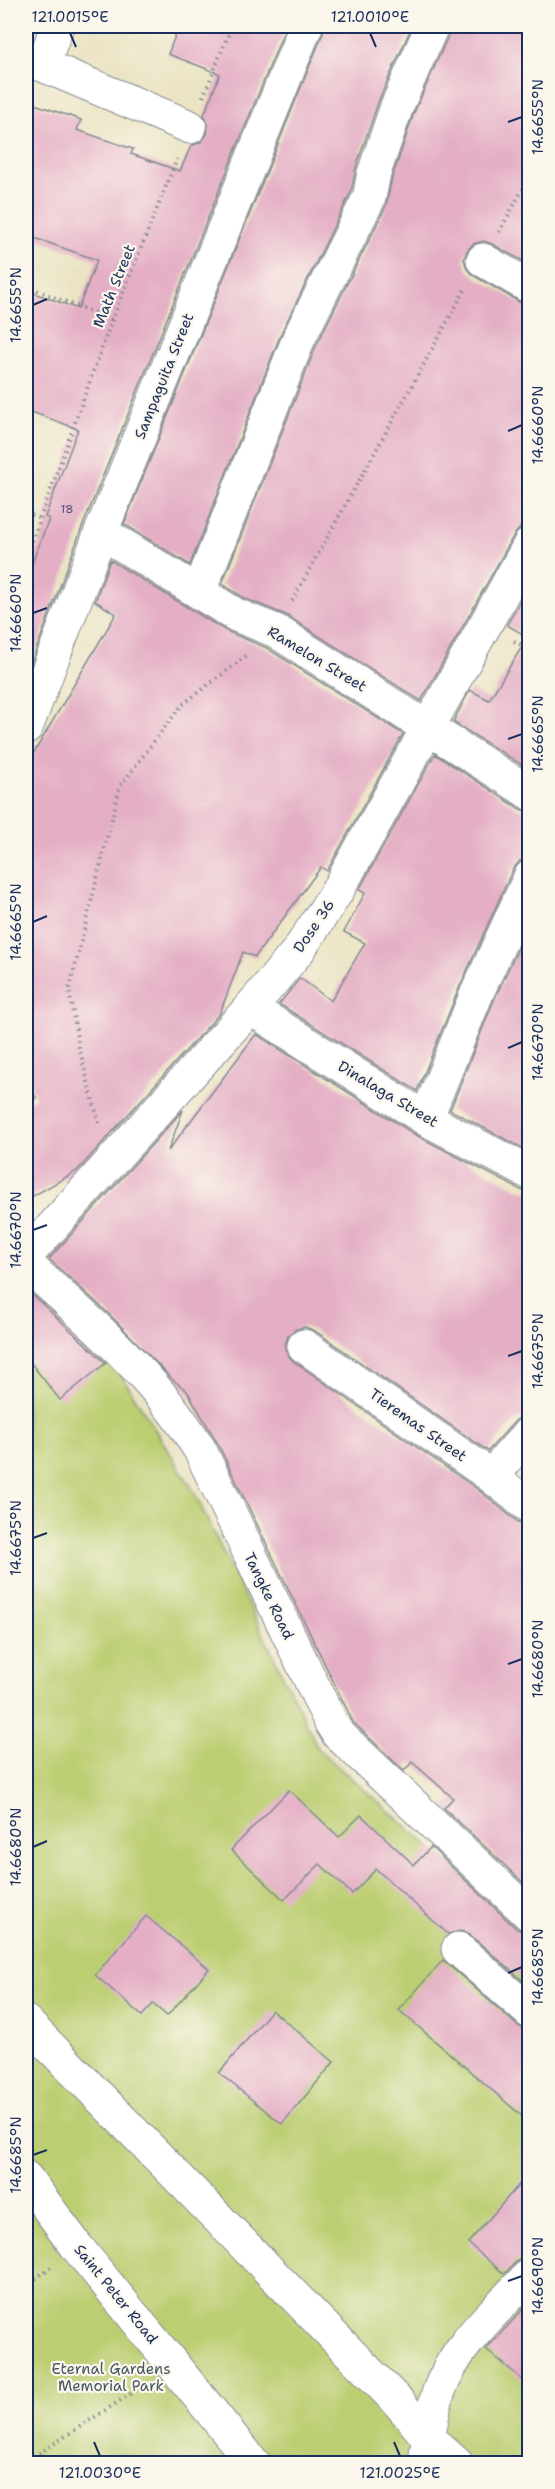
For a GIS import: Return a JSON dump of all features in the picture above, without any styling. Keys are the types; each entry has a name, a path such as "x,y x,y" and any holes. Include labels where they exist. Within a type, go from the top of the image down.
{"street":[{"path":"57,26 34,62 190,127"},
{"name":"Sampaguita Street","path":"26,728 101,532 306,26"},
{"path":"199,592 299,338 369,198 374,173 393,117 432,26"},
{"path":"483,260 530,287"},
{"name":"Ramelon Street","path":"101,532 236,615 276,631 530,793"},
{"name":"Dose 36","path":"26,1256 250,1008 298,951 336,893 530,544"},
{"path":"426,1119 477,993 530,877"},
{"name":"Dinalaga Street","path":"250,1008 426,1119 530,1173"},
{"name":"Tangke Road","path":"26,1263 131,1359 184,1424 200,1450 330,1723 338,1734 530,1915"},
{"name":"Tieremas Street","path":"304,1346 491,1476 530,1507"},
{"path":"491,1476 530,1432"},
{"path":"458,1949 530,2012"},
{"path":"26,2022 391,2395 427,2451 457,2463"},
{"name":"Saint Peter Road","path":"26,2178 77,2247 254,2463"},
{"path":"427,2451 438,2392 449,2368 469,2339 530,2274"}],"path":[{"name":"Math Street","path":"26,558 112,320 232,26"},
{"path":"26,286 112,320"},
{"path":"26,512 40,519"},
{"path":"26,2454 29,2462 175,2365"}],"green space":[{"name":"Eternal Gardens Memorial Park","path":"26,1279 123,1378 193,1490 319,1750 530,1935 529,2463 26,2463"}],"building":[{"path":"179,26 286,26 83,525 26,677 26,579 49,519 45,517 78,429 26,410 26,290 78,309 97,260 26,235 26,101 81,120 77,130 133,149 131,154 180,171 191,146 201,142 207,134 208,124 204,115 220,74 168,54"},
{"path":"324,26 412,26 379,100 356,167 351,192 282,331 190,565 124,524"},
{"path":"450,26 530,26 530,265 484,241 473,244 464,259 467,269 474,276 530,306 530,525 520,528 514,535 421,701 286,615 244,598 222,584 316,346 386,206 392,178 414,113 449,34"},
{"path":"110,560 226,631 267,648 403,734 327,871 321,867 255,957 243,952 220,1013 77,1171 26,1200 26,1103 36,1098 26,1077 26,766 116,614 95,601"},
{"path":"530,583 530,770 453,722 470,690 489,700 528,637 507,625"},
{"path":"435,754 520,809 530,812 530,858 520,861 513,869 460,986 417,1091 279,1004 300,978 331,1001 365,943 344,932 365,893 359,890"},
{"path":"530,923 530,1152 450,1110 494,1000"},
{"path":"256,1034 416,1135 521,1190 530,1192 530,1414 516,1420 488,1451 315,1331 305,1327 296,1329 288,1336 285,1345 287,1354 293,1361 480,1491 518,1522 530,1525 530,1889 444,1808 453,1798 412,1762 404,1771 353,1722 217,1442 187,1391 49,1259 183,1110 168,1151"},
{"path":"26,1289 106,1363 60,1400 26,1357"},
{"path":"289,1790 339,1837 361,1815 414,1865 431,1847 517,1929 530,1933 530,1987 470,1935 461,1931 448,1934 376,1869 352,1894 320,1864 284,1900 231,1850"},
{"path":"146,1916 209,1969 167,2016 153,2004 142,2016 95,1975"},
{"path":"443,1960 518,2026 530,2030 530,2123 399,2010"},
{"path":"272,2010 334,2062 282,2124 219,2073"},
{"path":"530,2172 530,2256 517,2261 504,2274 468,2243"},
{"path":"530,2302 530,2386 486,2349"}]}
